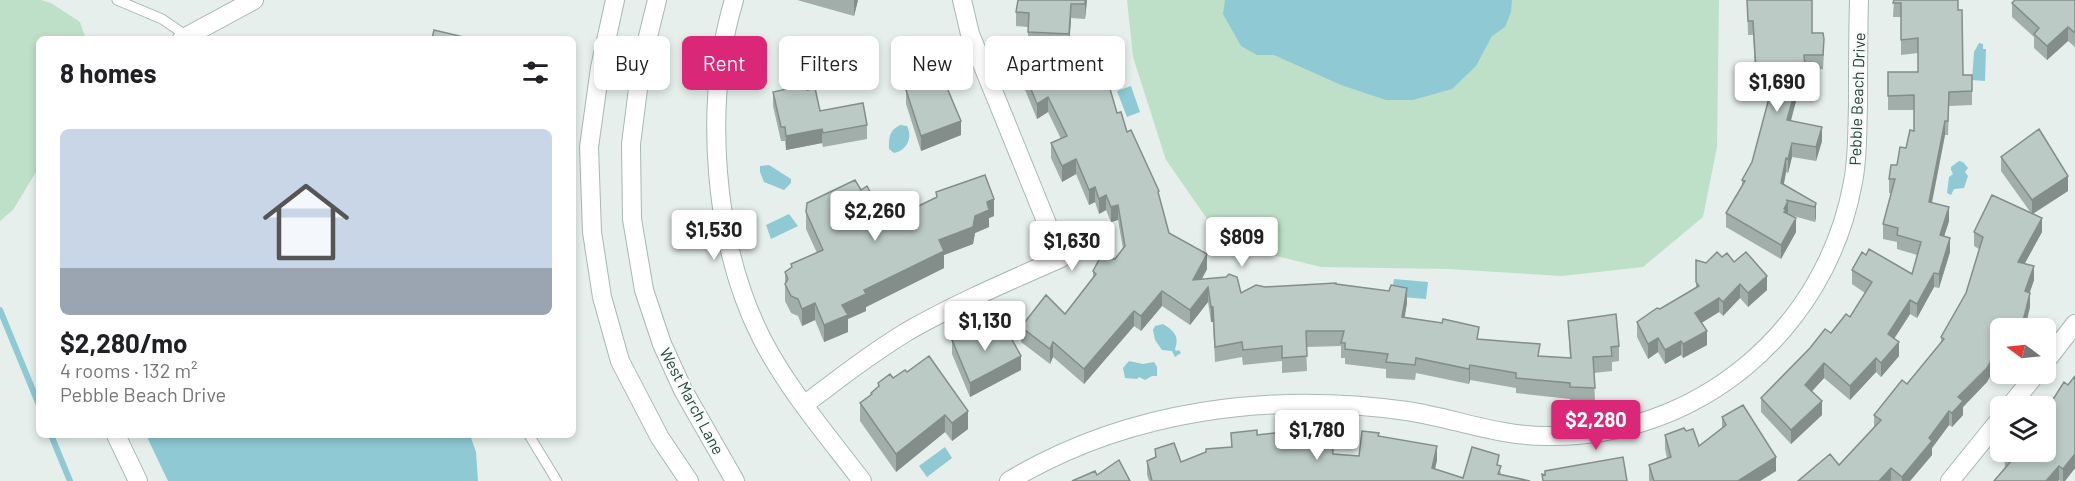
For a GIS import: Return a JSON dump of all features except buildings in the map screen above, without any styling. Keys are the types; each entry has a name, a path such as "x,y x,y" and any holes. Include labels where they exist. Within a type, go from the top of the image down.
{"street":[{"path":"187,36 254,0"},
{"path":"615,0 600,68 589,147 592,232 602,297 620,361 660,438 689,481"},
{"name":"West March Lane","path":"654,0 641,65 631,144 633,219 644,290 662,344 683,390 735,481"},
{"path":"734,0 726,27 719,67 716,113 724,216 732,258 746,304 762,339 784,377 862,481"},
{"path":"804,405 858,364 908,332 957,305 1061,258 970,34 962,0"},
{"name":"Pebble Beach Drive","path":"1009,481 1068,451 1119,432 1164,419 1211,410 1260,404 1312,402 1363,405 1412,412 1509,433 1545,436 1581,435 1618,429 1649,420 1684,406 1708,393 1748,366 1774,341 1795,316 1816,285 1833,251 1846,215 1856,160 1859,0"},
{"path":"2056,348 2075,324"},
{"path":"2018,396 2028,384"},
{"path":"1950,481 1990,432"},
{"path":"117,438 138,481"}],"lane":[{"path":"117,0 162,19 184,36"},
{"path":"531,438 557,481"}],"green space":[{"path":"0,0 41,0 51,3 80,22 85,36 36,36 36,172 13,210 0,221"},
{"path":"1127,0 1719,0 1717,147 1703,217 1643,267 1562,276 1448,269 1321,267 1224,243 1166,160 1133,57"}],"water":[{"path":"1225,0 1512,0 1511,12 1505,27 1492,36 1476,66 1452,89 1413,100 1386,100 1341,85 1274,55 1257,55 1241,46 1223,14"},
{"path":"1979,43 1983,44 1983,49 1986,49 1985,81 1972,80 1974,52"},
{"path":"1131,86 1140,112 1127,117 1117,91"},
{"path":"900,125 907,126 909,139 899,152 894,153 889,149 890,138 892,132"},
{"path":"1959,161 1968,168 1965,172 1968,176 1964,188 1954,189 1951,195 1947,193 1949,177 1953,174 1951,167"},
{"path":"769,165 791,179 791,183 784,190 764,182 760,166"},
{"path":"789,214 798,226 771,239 766,225"},
{"path":"1394,279 1428,282 1426,299 1391,296"},
{"path":"1163,324 1173,331 1176,337 1175,349 1181,353 1175,357 1172,351 1162,350 1155,340 1153,330 1155,326"},
{"path":"1129,361 1143,364 1154,362 1157,367 1157,376 1145,380 1139,377 1137,379 1125,378 1123,368"},
{"path":"147,438 471,438 476,452 478,481 168,481"},
{"path":"945,447 952,458 927,477 919,466"}],"waterway":[{"path":"0,310 36,398"},
{"path":"52,438 70,481"}]}
